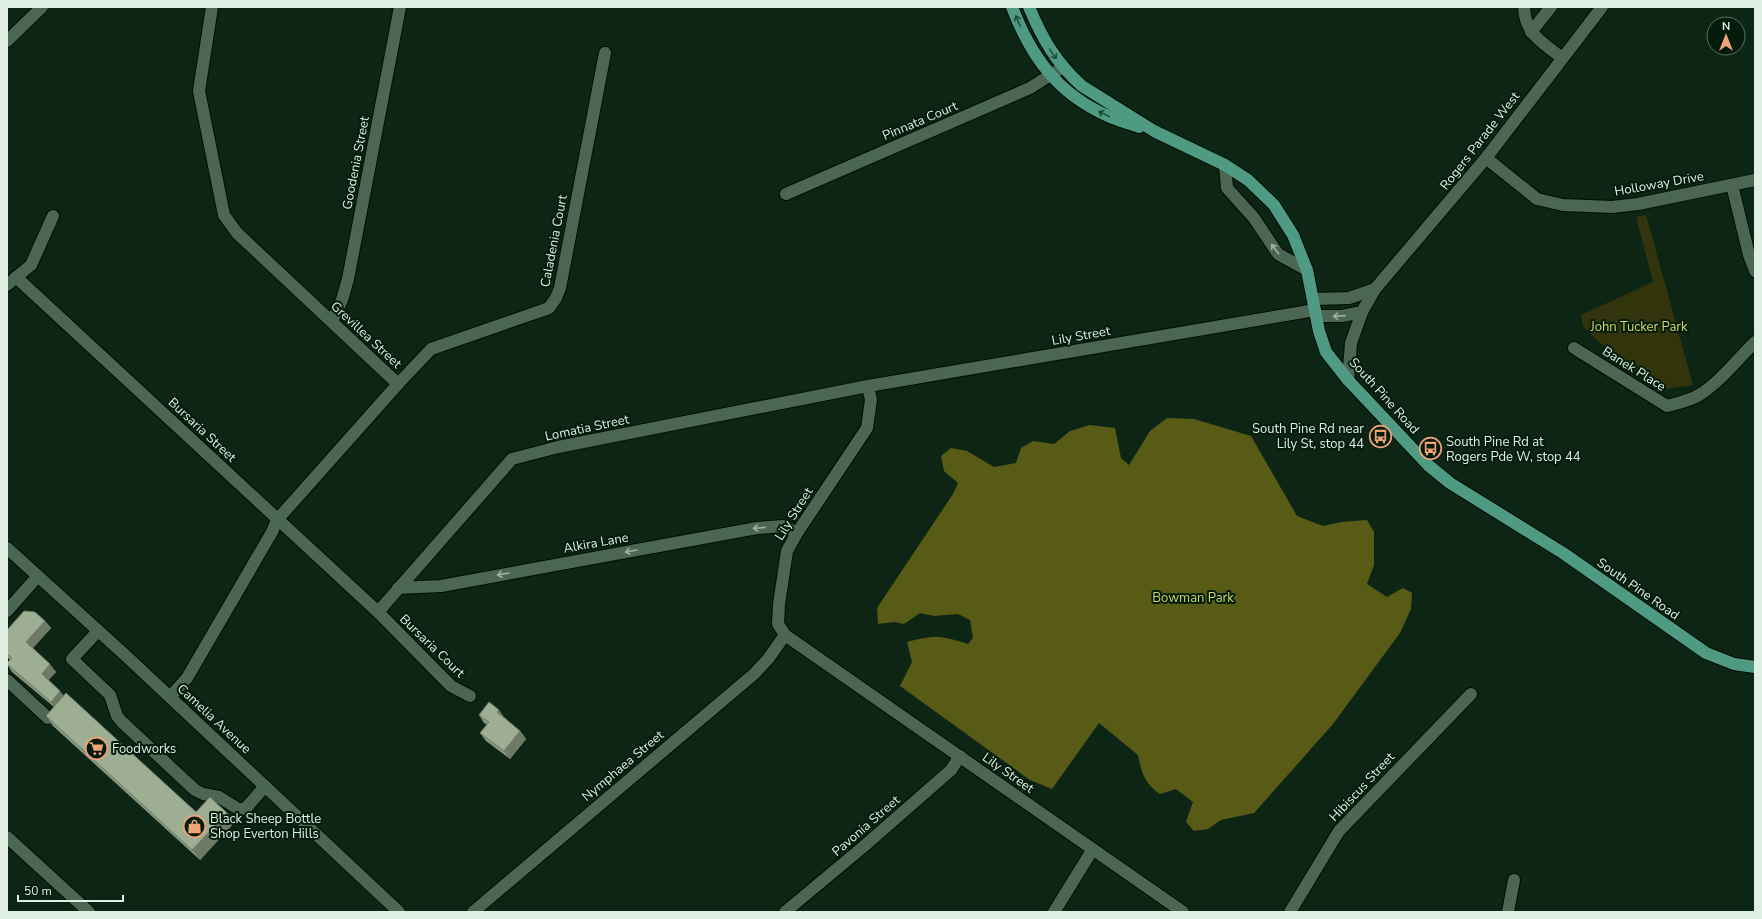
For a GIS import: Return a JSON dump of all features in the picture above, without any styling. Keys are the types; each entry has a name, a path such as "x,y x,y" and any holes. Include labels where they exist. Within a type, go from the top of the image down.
{"main road":[{"name":"South Pine Road","path":"1012,7 1030,46 1039,61 1069,93 1090,107 1109,117 1154,131"},
{"name":"South Pine Road","path":"1029,7 1041,35 1062,67 1082,86 1154,131 1225,165 1248,180 1274,205 1294,235 1307,270 1326,352 1348,380 1428,465 1450,483 1563,553 1706,653 1734,664 1755,666"}],"street":[{"path":"7,41 42,7"},
{"name":"Grevillea Street","path":"170,698 187,678 272,532 277,520 398,384 237,233 224,215 199,91 212,7"},
{"name":"Goodenia Street","path":"332,321 342,300 348,278 400,7"},
{"path":"1524,7 1525,17 1531,32 1562,58"},
{"path":"1531,32 1551,7"},
{"name":"Rogers Parade West","path":"1348,380 1351,343 1362,312 1375,288 1486,158 1602,7"},
{"name":"Caladenia Court","path":"398,384 431,349 550,308 560,288 605,53"},
{"name":"Pinnata Court","path":"786,194 1024,90 1062,67"},
{"name":"Holloway Drive","path":"1486,158 1537,198 1563,205 1612,207 1638,204 1755,180"},
{"path":"1225,165 1227,188 1254,218 1278,254 1307,270"},
{"path":"1732,185 1749,255 1755,271"},
{"path":"12,281 31,265 53,216"},
{"name":"Bursaria Street","path":"12,281 378,612"},
{"name":"Rogers Parade West","path":"1315,308 1349,298 1375,288"},
{"path":"1315,308 1342,316 1362,312"},
{"name":"Lily Street","path":"1183,912 785,635 778,624 779,604 787,550 867,428 871,400 868,386 1315,308"},
{"name":"Banek Place","path":"1574,348 1667,406 1683,402 1700,395 1715,383 1755,342"},
{"name":"Lomatia Street","path":"378,612 512,459 558,447 868,386"},
{"name":"Alkira Lane","path":"398,588 441,586 758,528 784,526 797,533"},
{"name":"Camelia Avenue","path":"7,548 399,912"},
{"path":"7,611 37,577"},
{"name":"Bursaria Court","path":"378,612 451,686 470,696"},
{"path":"98,631 72,659 110,695 117,716 133,733 195,790 204,794 219,797 240,810 247,807 264,786"},
{"name":"Nymphaea Street","path":"473,912 754,674 768,659 785,635"},
{"path":"7,680 48,718"},
{"name":"Hibiscus Street","path":"1290,912 1339,831 1471,694"},
{"name":"Pavonia Street","path":"785,912 863,847 951,770 960,756"},
{"path":"7,837 89,912"},
{"path":"1054,912 1093,849"},
{"path":"1508,912 1514,880"}],"green space":[{"name":"John Tucker Park","path":"1646,215 1693,385 1667,389 1651,381 1598,341 1583,326 1581,315 1653,282 1636,217"},
{"name":"Bowman Park","path":"1167,418 1194,419 1251,436 1297,516 1323,526 1341,522 1367,520 1374,532 1374,565 1367,584 1387,597 1403,588 1412,593 1411,609 1400,633 1333,724 1254,813 1221,820 1208,829 1194,831 1186,822 1193,802 1176,789 1160,794 1155,790 1144,777 1138,755 1099,723 1052,789 1030,780 900,686 912,662 907,642 924,638 938,637 968,644 973,638 970,620 958,614 934,616 920,613 904,624 894,622 878,624 877,608 953,494 958,483 944,471 941,456 951,448 967,451 994,467 1016,463 1021,448 1033,441 1054,444 1070,431 1090,425 1115,428 1121,458 1129,465 1150,431"}],"building":[{"path":"24,611 35,612 45,621 26,642 50,664 42,674 60,691 51,702 7,664 12,658 7,654 7,630"},
{"path":"66,693 196,812 210,797 227,813 192,850 46,716"},
{"path":"489,702 499,710 497,712 520,731 504,751 480,733 489,722 479,715"}],"place":[{"name":"South Pine Rd near Lily St, stop 44","path":"1380,436"},
{"name":"South Pine Rd at Rogers Pde W, stop 44","path":"1431,449"},
{"name":"Foodworks","path":"97,749"},
{"name":"Black Sheep Bottle Shop Everton Hills","path":"195,826"}]}
